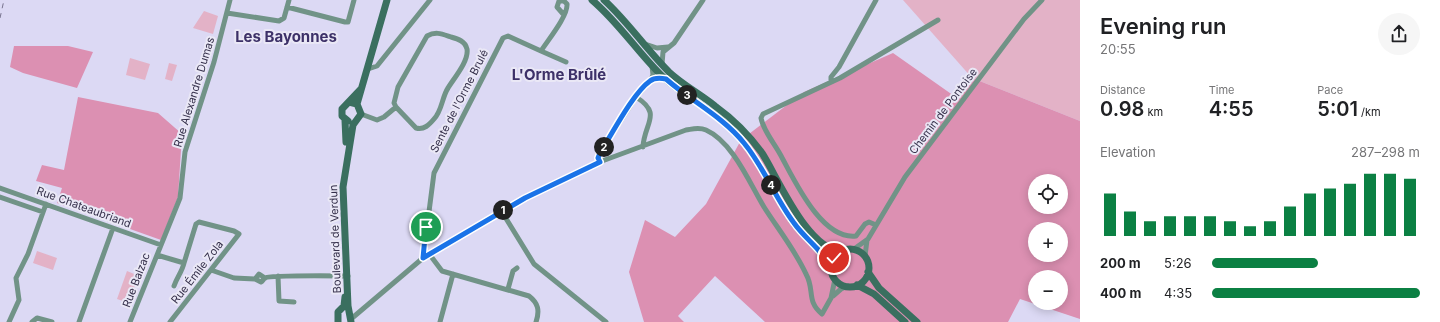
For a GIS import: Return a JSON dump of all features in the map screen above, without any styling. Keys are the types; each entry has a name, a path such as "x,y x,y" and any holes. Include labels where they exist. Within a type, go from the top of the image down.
{"main road":[{"path":"362,87 342,109 342,116 345,120 350,122 356,121 361,114 358,104 387,0"},
{"path":"592,0 622,29 651,64 666,79 720,119 744,142 793,222 824,256 835,279 839,283 848,286 857,285 863,282 868,272 868,264 865,256 854,249 842,251 834,250 827,246 806,226 794,210 762,153 741,128 662,65 623,18 604,0"},
{"path":"349,102 358,104"},
{"name":"Boulevard de Verdun","path":"345,120 347,138 340,197 346,276"},
{"name":"Boulevard de Verdun","path":"338,322 338,312 348,312 343,220 343,187 353,125 356,121"},
{"path":"831,268 834,258 842,251"},
{"path":"868,272 879,288 916,322"},
{"path":"857,285 880,299 905,322"}],"street":[{"name":"Rue Alexandre Dumas","path":"161,245 180,198 185,152 230,0"},
{"path":"227,13 279,21 284,18 289,0"},
{"path":"287,7 348,22 354,0"},
{"path":"368,69 377,66 430,0"},
{"path":"662,65 662,54 674,43 703,0"},
{"path":"831,81 830,77 839,67 876,0"},
{"name":"Chemin de Pontoise","path":"865,256 868,239 905,177 1024,19 1042,0"},
{"path":"564,15 541,51 566,62"},
{"path":"876,225 870,222 865,224 856,236 848,237 839,233 820,219 812,210 762,121 763,114 840,78 938,20"},
{"path":"439,33 465,44 467,50 466,58 445,93 437,116 429,124 423,128 416,128 396,108 394,103 398,87 427,36 439,33"},
{"name":"Sente de l'Orme Brulé","path":"423,258 422,253 434,173 503,38 508,36 518,39 541,51"},
{"path":"645,44 657,48 669,47"},
{"path":"600,162 598,158 600,153 636,97 650,81 653,72 651,64"},
{"path":"650,81 657,78 666,79"},
{"path":"636,97 648,105 651,114 643,147"},
{"path":"361,114 377,120 384,117 396,108"},
{"path":"348,312 361,309 423,258 525,198 600,162 695,128 708,131 724,144 745,172 763,206 807,275 810,286 811,300 814,308 822,314 831,298 840,289 848,286"},
{"name":"Rue Chateaubriand","path":"0,188 161,245"},
{"path":"0,197 43,212"},
{"path":"9,322 19,300 16,278 28,254 46,204"},
{"path":"502,212 534,264 606,322"},
{"name":"Rue Émile Zola","path":"170,322 239,234 234,231 199,222 196,224 184,263"},
{"path":"79,322 113,228"},
{"name":"Chemin de Pontoise","path":"854,249 868,239"},
{"name":"Rue Balzac","path":"130,322 161,245"},
{"path":"157,254 184,263 182,272 176,278 174,286"},
{"path":"430,255 439,269 529,296 536,302 539,315 536,322"},
{"path":"508,289 513,272 517,268"},
{"path":"211,270 234,278 255,279 260,274 265,278 278,276 346,276"},
{"path":"440,322 453,274"},
{"path":"278,276 279,301 294,302"},
{"path":"831,298 835,279"},
{"path":"32,322 35,318 40,318 52,322"}],"shaded area":[{"path":"903,0 1080,0 1080,121 972,78"},
{"path":"204,11 218,16 213,34 193,28"},
{"path":"14,46 68,46 93,52 77,88 23,73 10,67"},
{"path":"893,53 957,98 972,78 1080,121 1080,319 1053,310 1068,310 1068,270 1028,270 1028,302 1020,299 1008,322 765,322 715,276 678,316 684,322 644,322 629,272 645,220 675,237 706,204 741,140 804,92"},
{"path":"130,58 150,64 145,80 126,75"},
{"path":"169,63 177,65 172,81 165,79"},
{"path":"78,97 158,113 182,134 178,197 161,240 57,203 62,188 36,181 42,165 64,170"},
{"path":"37,251 57,258 53,270 33,263"},
{"path":"127,271 139,276 129,303 117,299"}],"railway":[{"path":"0,18 4,0"}],"district":[{"name":"Les Bayonnes","path":"286,37"},
{"name":"L'Orme Brûlé","path":"559,75"}],"route":[{"path":"426,227 422,253 423,258 525,198 600,162 598,158 600,153 636,97 650,81 653,79 662,78 666,79 729,126 754,155 793,222 824,256 831,268 834,258"}]}
